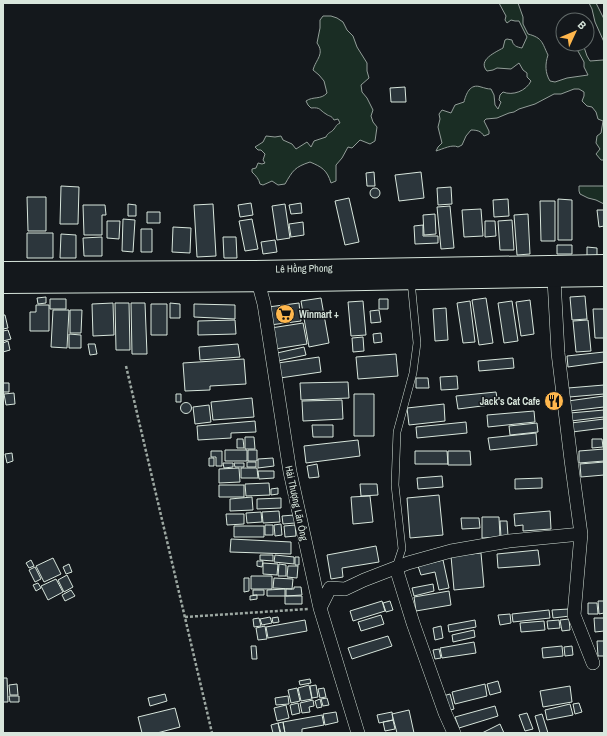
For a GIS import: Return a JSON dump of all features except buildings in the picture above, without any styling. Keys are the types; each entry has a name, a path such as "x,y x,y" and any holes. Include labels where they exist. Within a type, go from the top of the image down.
{"street":[{"name":"Lê Hồng Phong","path":"3,285 604,263"},
{"name":"Lê Hồng Phong","path":"3,270 411,281 604,278"},
{"name":"Hải Thượng Lãn Ông","path":"257,276 264,304 290,472 320,608 358,733"},
{"path":"554,279 558,353 581,534 574,614 593,663"},
{"path":"320,608 330,588 345,589 408,563 452,551 509,541 581,534"},
{"path":"396,568 413,623 454,733"}],"lane":[{"path":"396,568 402,549 395,485 397,432 413,373 417,343 411,281"}],"path":[{"path":"126,366 212,733"},
{"path":"185,617 320,608"}],"green space":[{"path":"499,3 518,3 523,17 523,24 528,34 539,39 548,55 546,68 550,81 555,82 567,78 588,75 584,67 584,62 578,52 586,52 590,61 604,59 604,160 601,160 596,154 600,149 596,143 597,136 601,133 603,121 598,119 596,112 592,107 587,106 582,101 584,92 579,89 574,89 561,94 554,94 535,104 514,112 497,118 486,119 484,121 489,134 484,136 479,131 471,130 466,136 462,145 458,147 450,146 436,151 442,143 438,127 440,119 439,114 442,110 451,113 455,105 464,102 467,93 471,88 477,86 491,89 494,95 495,105 498,109 501,102 499,100 500,95 503,92 519,92 529,85 531,81 519,63 511,69 497,68 487,71 485,67 484,63 486,60 492,54 503,48 505,40 512,40 514,45 522,48 527,37 519,21 511,20 507,23 505,20 506,16"},
{"path":"589,3 596,3 604,19 604,42 595,22 595,12 593,12"},
{"path":"323,16 331,16 343,22 347,30 353,36 357,47 367,63 369,78 361,85 362,92 373,110 371,116 377,127 375,141 370,144 360,140 352,148 348,147 336,165 336,181 331,183 324,170 310,162 295,170 285,184 278,185 272,181 263,185 260,184 252,172 252,169 256,168 258,163 265,163 263,160 265,154 255,147 263,142 266,136 281,136 283,140 292,144 296,149 307,142 311,147 314,141 326,137 340,123 338,119 334,120 318,108 311,108 306,101 327,93 324,81 313,70 320,53 317,43 320,20"},
{"path":"579,186 604,186 604,204 580,194"}],"place":[{"name":"Winmart +","path":"285,314"},
{"name":"Jack's Cat Cafe","path":"554,401"}]}
